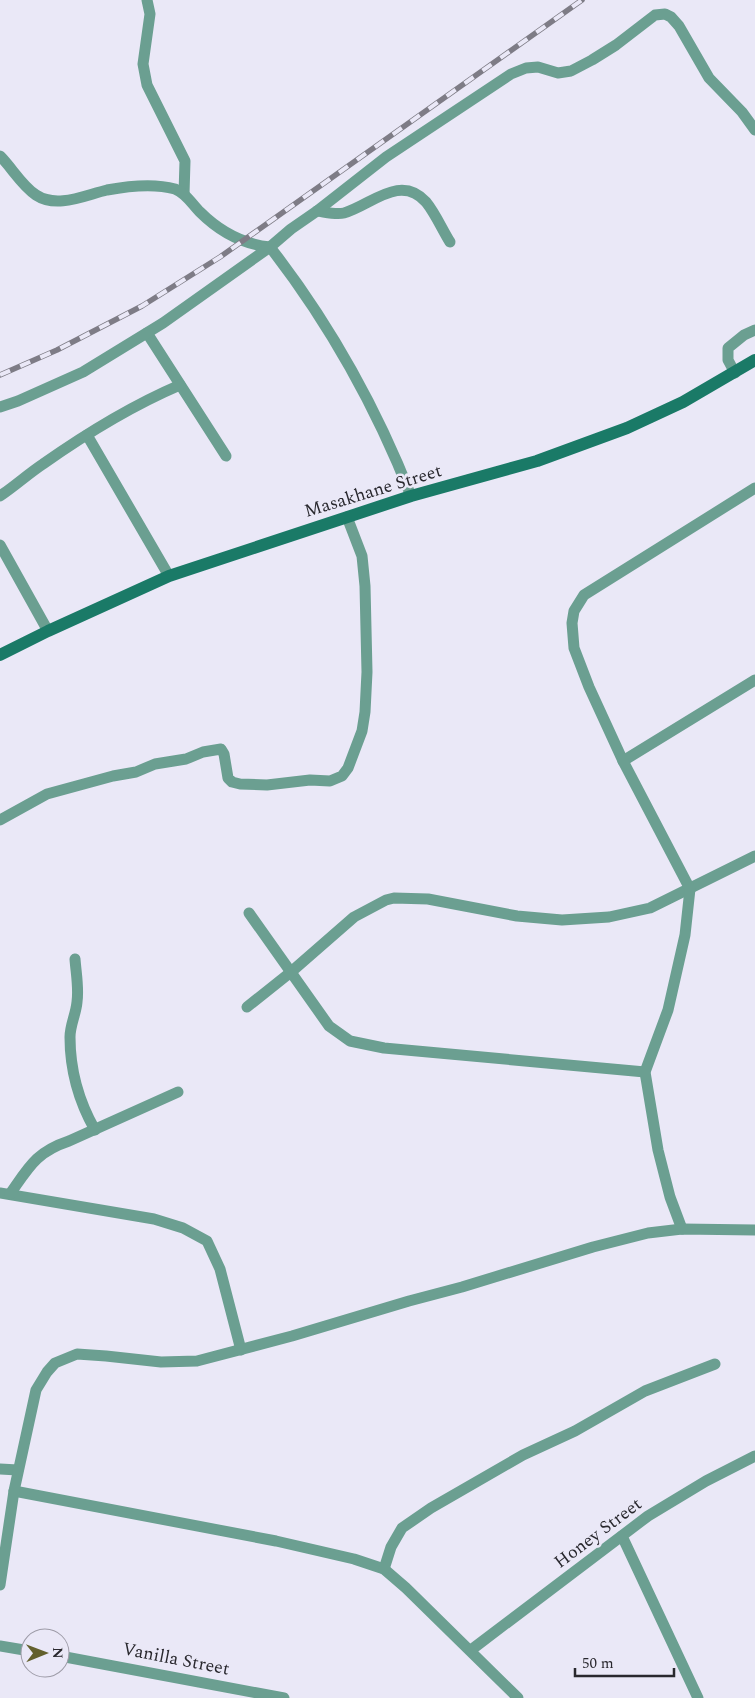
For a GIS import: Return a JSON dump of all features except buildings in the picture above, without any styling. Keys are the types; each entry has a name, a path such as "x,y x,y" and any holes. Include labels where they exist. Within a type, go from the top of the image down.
{"street":[{"path":"147,0 150,14 143,64 146,85 182,152 185,170 184,194"},
{"path":"0,407 83,372 147,333 270,247 386,157 511,74 532,67 558,73 571,71 616,45 655,15 665,14 672,17 709,78 742,112 755,130"},
{"path":"0,156 36,195 48,200 65,201 108,190 150,186 164,187 184,194 210,222 235,238 255,245 270,247 320,316 368,399 385,432 411,496"},
{"path":"317,211 342,214 380,195 395,191 407,191 417,194 426,202 450,242"},
{"path":"735,373 728,360 728,348 755,330"},
{"path":"147,333 226,456"},
{"name":"Masakhane Street","path":"0,655 169,576 411,496 537,461 575,448 626,428 683,402 755,360"},
{"path":"0,496 42,464 87,435 144,400 180,385"},
{"path":"87,435 169,576"},
{"path":"682,1229 670,1196 658,1150 644,1072 668,1010 685,935 690,889 622,761 589,687 574,648 572,623 574,611 584,595 755,488"},
{"path":"0,820 47,794 113,776 136,772 155,764 186,759 203,752 221,749 224,754 228,778 232,782 240,784 267,785 310,780 330,781 342,776 348,768 360,738 367,692 366,586 362,556 347,517"},
{"path":"0,545 48,631"},
{"path":"622,761 755,680"},
{"path":"247,1007 291,972 354,917 386,900 394,898 428,899 517,916 562,920 609,917 650,908 755,856"},
{"path":"249,913 329,1026 350,1041 384,1048 644,1072"},
{"path":"74,959 77,1001 70,1034 71,1065 81,1102 94,1130"},
{"path":"5,1194 36,1159 51,1147 178,1092"},
{"path":"5,1194 154,1219 184,1228 207,1241 220,1269 241,1350"},
{"path":"0,1585 14,1491 36,1390 47,1372 56,1363 77,1354 161,1362 197,1361 462,1287 593,1246 648,1233 682,1229 755,1230"},
{"path":"384,1569 391,1548 402,1528 432,1508 523,1455 575,1431 645,1391 715,1364"},
{"name":"Honey Street","path":"471,1650 648,1516 706,1481 755,1457"},
{"path":"0,1469 18,1470"},
{"path":"14,1491 222,1529 354,1559 384,1569 471,1650 518,1698"},
{"path":"622,1536 698,1698"},
{"path":"0,1646 20,1649"},
{"name":"Vanilla Street","path":"70,1658 284,1698"}],"railway":[{"path":"0,375 57,350 142,306 220,257 582,0"}]}
